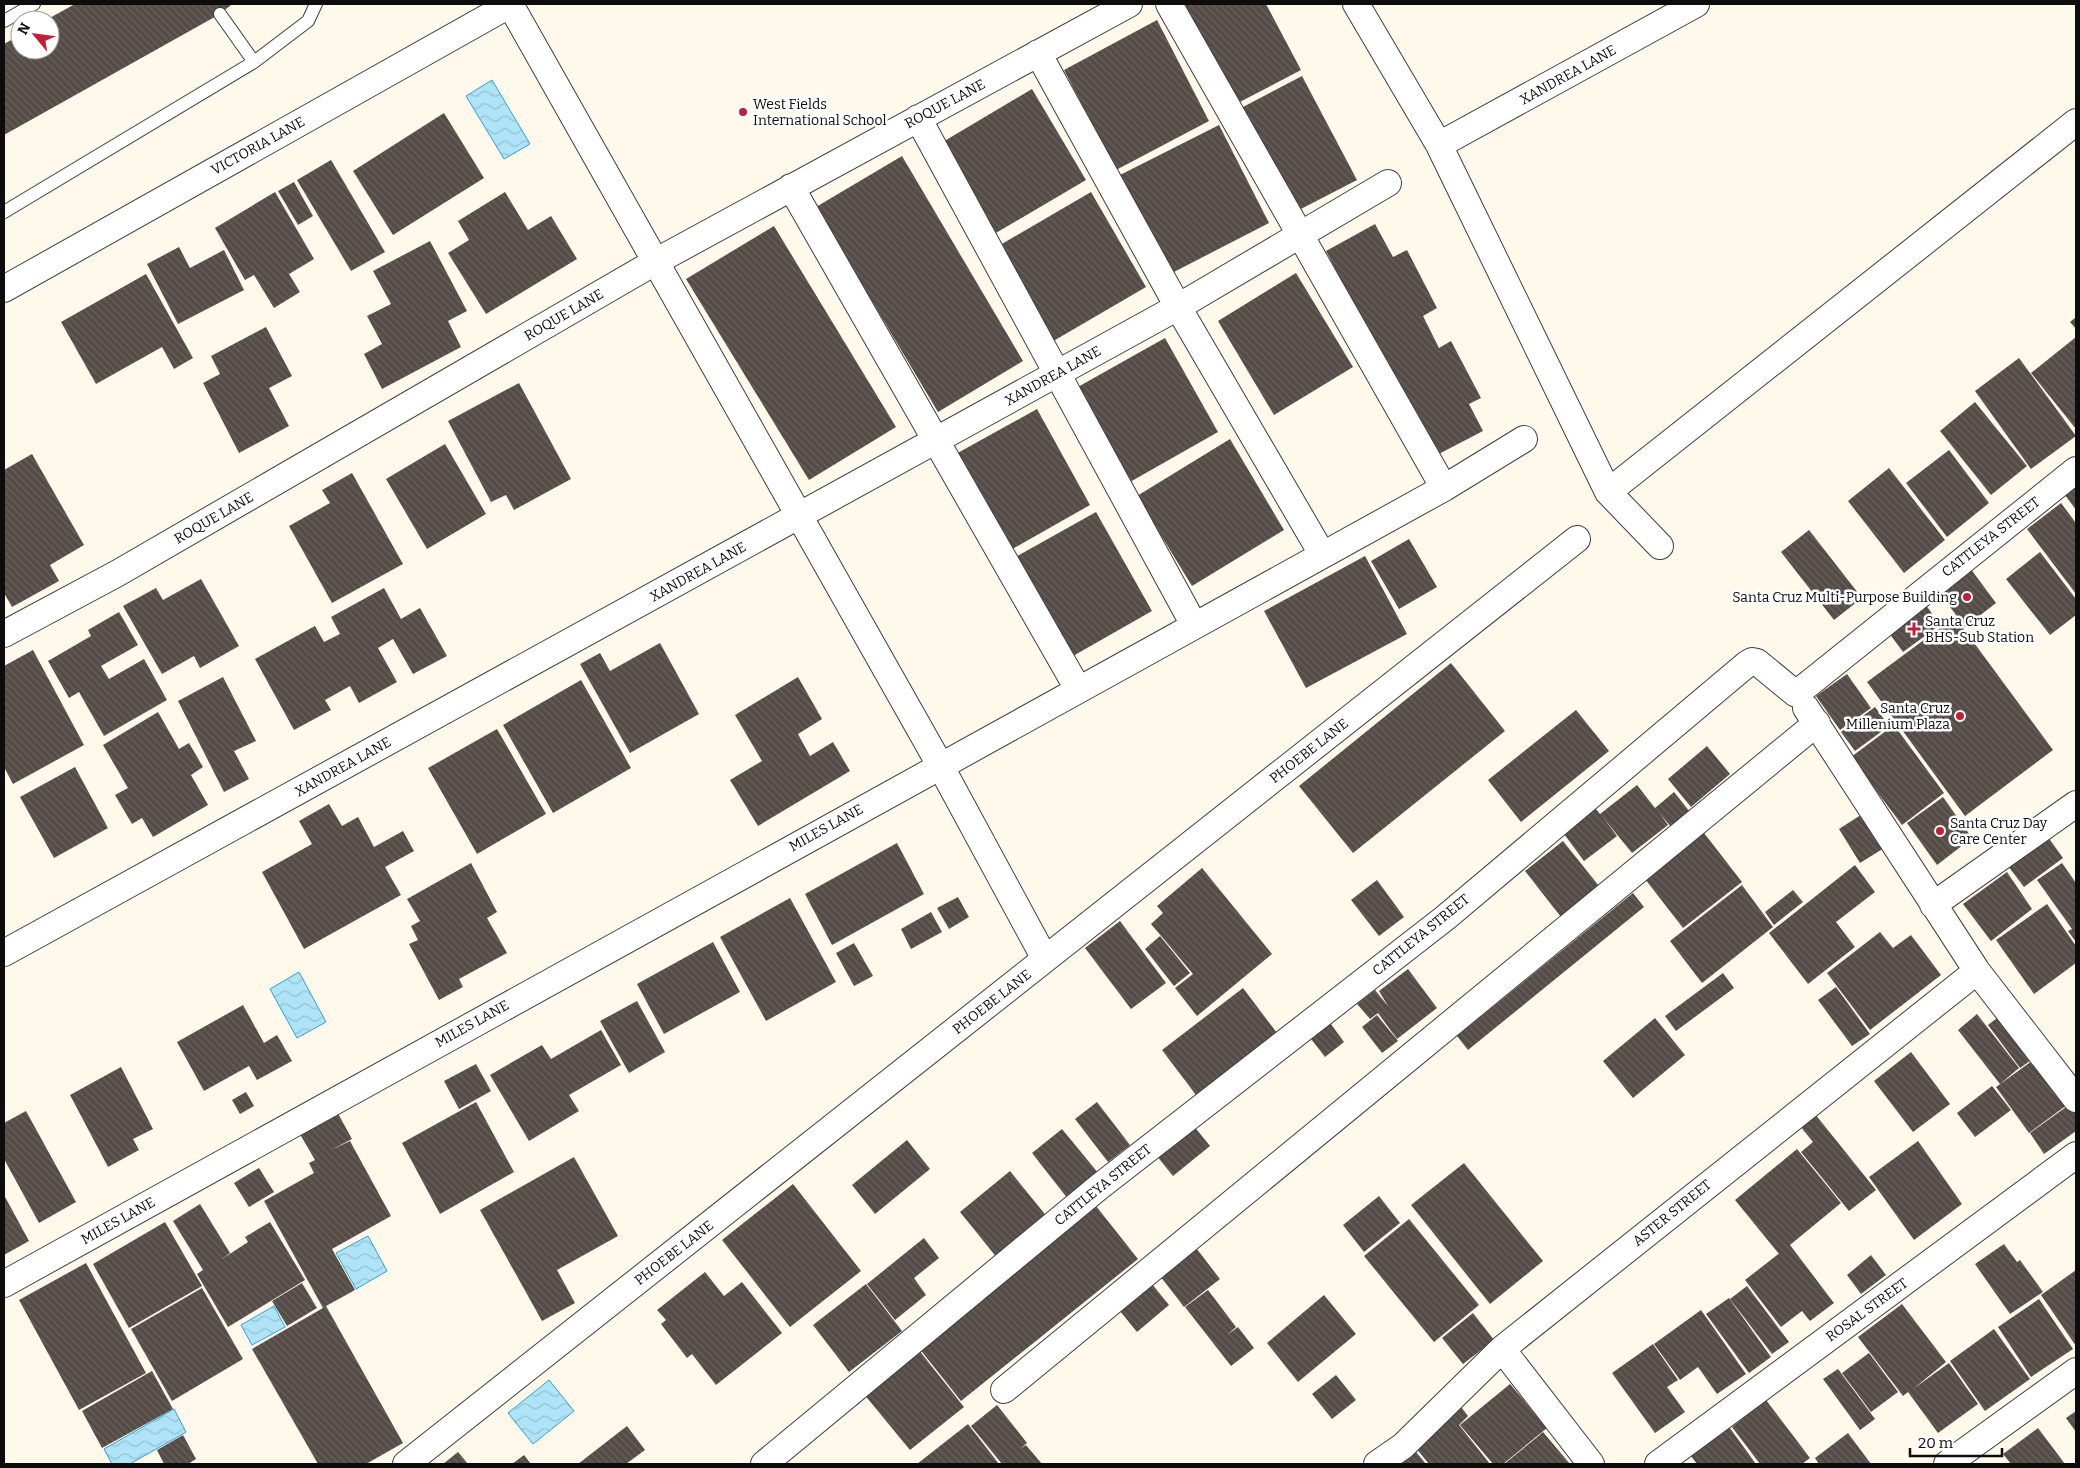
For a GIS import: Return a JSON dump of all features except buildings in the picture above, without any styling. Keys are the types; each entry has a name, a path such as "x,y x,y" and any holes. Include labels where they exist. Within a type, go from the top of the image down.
{"street":[{"path":"510,4 940,765 1045,959"},
{"name":"VICTORIA LANE","path":"4,289 510,4"},
{"name":"ROQUE LANE","path":"4,634 118,573 655,262 1129,4"},
{"path":"1169,4 1444,488"},
{"path":"1356,4 1439,146 1608,492 1660,546"},
{"name":"XANDREA LANE","path":"1439,146 1696,4"},
{"path":"1038,53 1178,307 1322,554"},
{"path":"918,118 1056,375 1194,624"},
{"path":"1608,492 2076,122"},
{"name":"XANDREA LANE","path":"4,953 1056,375 1178,307 1388,183"},
{"path":"791,188 1078,689"},
{"name":"MILES LANE","path":"4,1284 1194,624 1444,488 1524,439"},
{"name":"CATTLEYA STREET","path":"764,1464 1099,1187 1445,918 1746,664 1752,661 1757,662 1796,694 2076,470"},
{"name":"PHOEBE LANE","path":"406,1464 1578,539"},
{"path":"1796,694 1817,723 1977,972 2076,1099"},
{"path":"1004,1390 1817,723"},
{"path":"1933,905 2076,804"},
{"name":"ASTER STREET","path":"1377,1464 1403,1446 1502,1349 1977,972"},
{"name":"ROSAL STREET","path":"1658,1464 2076,1155"},
{"path":"1502,1349 1592,1464"},
{"path":"1947,1464 2076,1371"}],"lane":[{"path":"4,20 34,4"},
{"path":"4,212 254,62 308,21 316,4"},
{"path":"220,14 254,62"}],"water":[{"path":"492,80 530,144 504,159 466,96"},
{"path":"299,972 326,1022 297,1038 270,989"},
{"path":"368,1236 387,1271 356,1289 336,1253"},
{"path":"274,1306 285,1327 252,1345 241,1325"},
{"path":"549,1380 574,1411 533,1444 508,1413"},
{"path":"174,1409 186,1432 130,1464 112,1464 104,1449"}],"place":[{"name":"West Fields International School","path":"743,112"},
{"name":"Santa Cruz Multi-Purpose Building","path":"1967,597"},
{"name":"Santa Cruz BHS-Sub Station","path":"1914,629"},
{"name":"Santa Cruz Millenium Plaza","path":"1960,716"},
{"name":"Santa Cruz Day Care Center","path":"1940,831"}]}
